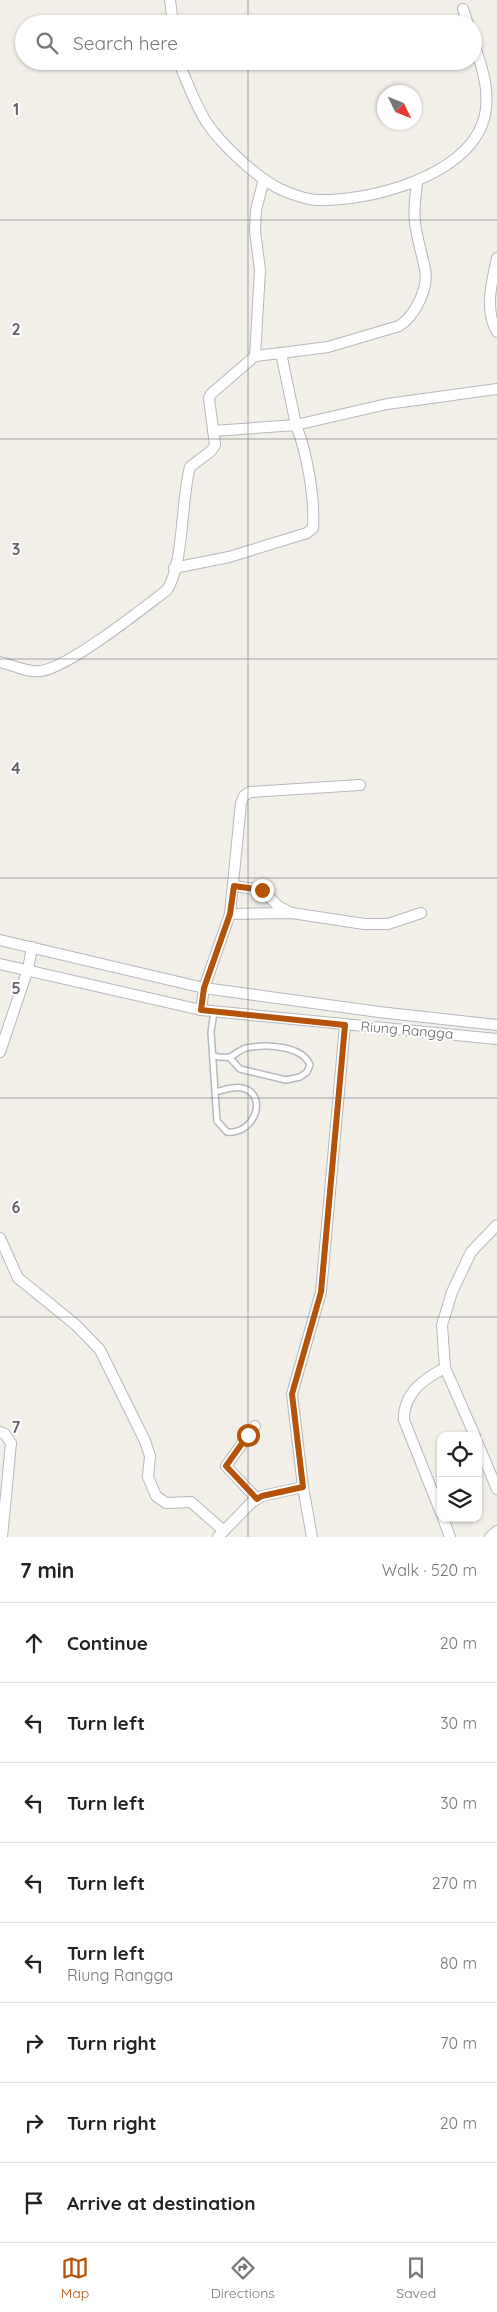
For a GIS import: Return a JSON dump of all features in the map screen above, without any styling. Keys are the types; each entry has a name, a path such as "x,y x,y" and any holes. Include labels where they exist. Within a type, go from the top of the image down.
{"street":[{"path":"170,0 172,15"},
{"path":"463,9 465,15"},
{"path":"182,70 207,123 247,167 264,180 281,189 314,200 353,198 417,181 453,161 474,140 481,129 486,104 485,79 482,70"},
{"path":"255,356 260,288 255,231 256,210 264,180"},
{"path":"0,662 36,671 42,671 62,663 82,651 167,590 171,584 189,473 194,463 214,448 209,403 211,394 255,356 328,346 399,326 407,321 424,285 426,271 415,222 417,181"},
{"path":"497,258 492,280 490,310 492,323 497,332"},
{"path":"174,568 229,557 311,531 313,525 308,470 303,442 296,425 281,353"},
{"path":"213,430 296,425 387,404 497,389"},
{"path":"201,1010 204,988 230,914 241,803 244,796 250,792 360,785"},
{"path":"234,886 262,890 278,906 292,913"},
{"path":"230,914 292,913 364,924 388,924 421,913"},
{"path":"0,940 204,988 378,1012 497,1025"},
{"path":"0,1052 28,968 32,947"},
{"name":"Riung Rangga","path":"0,964 28,968 214,1012 497,1039"},
{"path":"312,1537 303,1487 292,1394 321,1292 345,1025"},
{"path":"473,1432 445,1368 442,1325 452,1292 471,1252 497,1225"},
{"path":"0,1238 18,1278 76,1325 100,1350 145,1441 150,1456 148,1477 156,1496 166,1503 191,1502 221,1534 262,1496 303,1487"},
{"path":"437,1503 404,1420 403,1410 410,1395 426,1377 445,1368"},
{"path":"255,1426 226,1466 257,1499"},
{"path":"0,1432 6,1434 11,1443 2,1537"},
{"path":"482,1453 497,1489"},
{"path":"444,1522 450,1537"},
{"path":"490,1537 497,1531"}],"lane":[{"path":"214,1012 211,1032 215,1111 221,1126 227,1132 234,1133 245,1130 255,1114 257,1101 251,1092 243,1088 215,1092"},
{"path":"213,1056 230,1058 246,1048 277,1047 298,1052 307,1059 310,1066 307,1072 300,1077 286,1080 240,1069 230,1058"}],"route":[{"path":"248,1435 226,1466 257,1499 262,1496 303,1487 292,1394 321,1292 345,1025 201,1010 204,988 230,914 234,886 262,890"}]}
